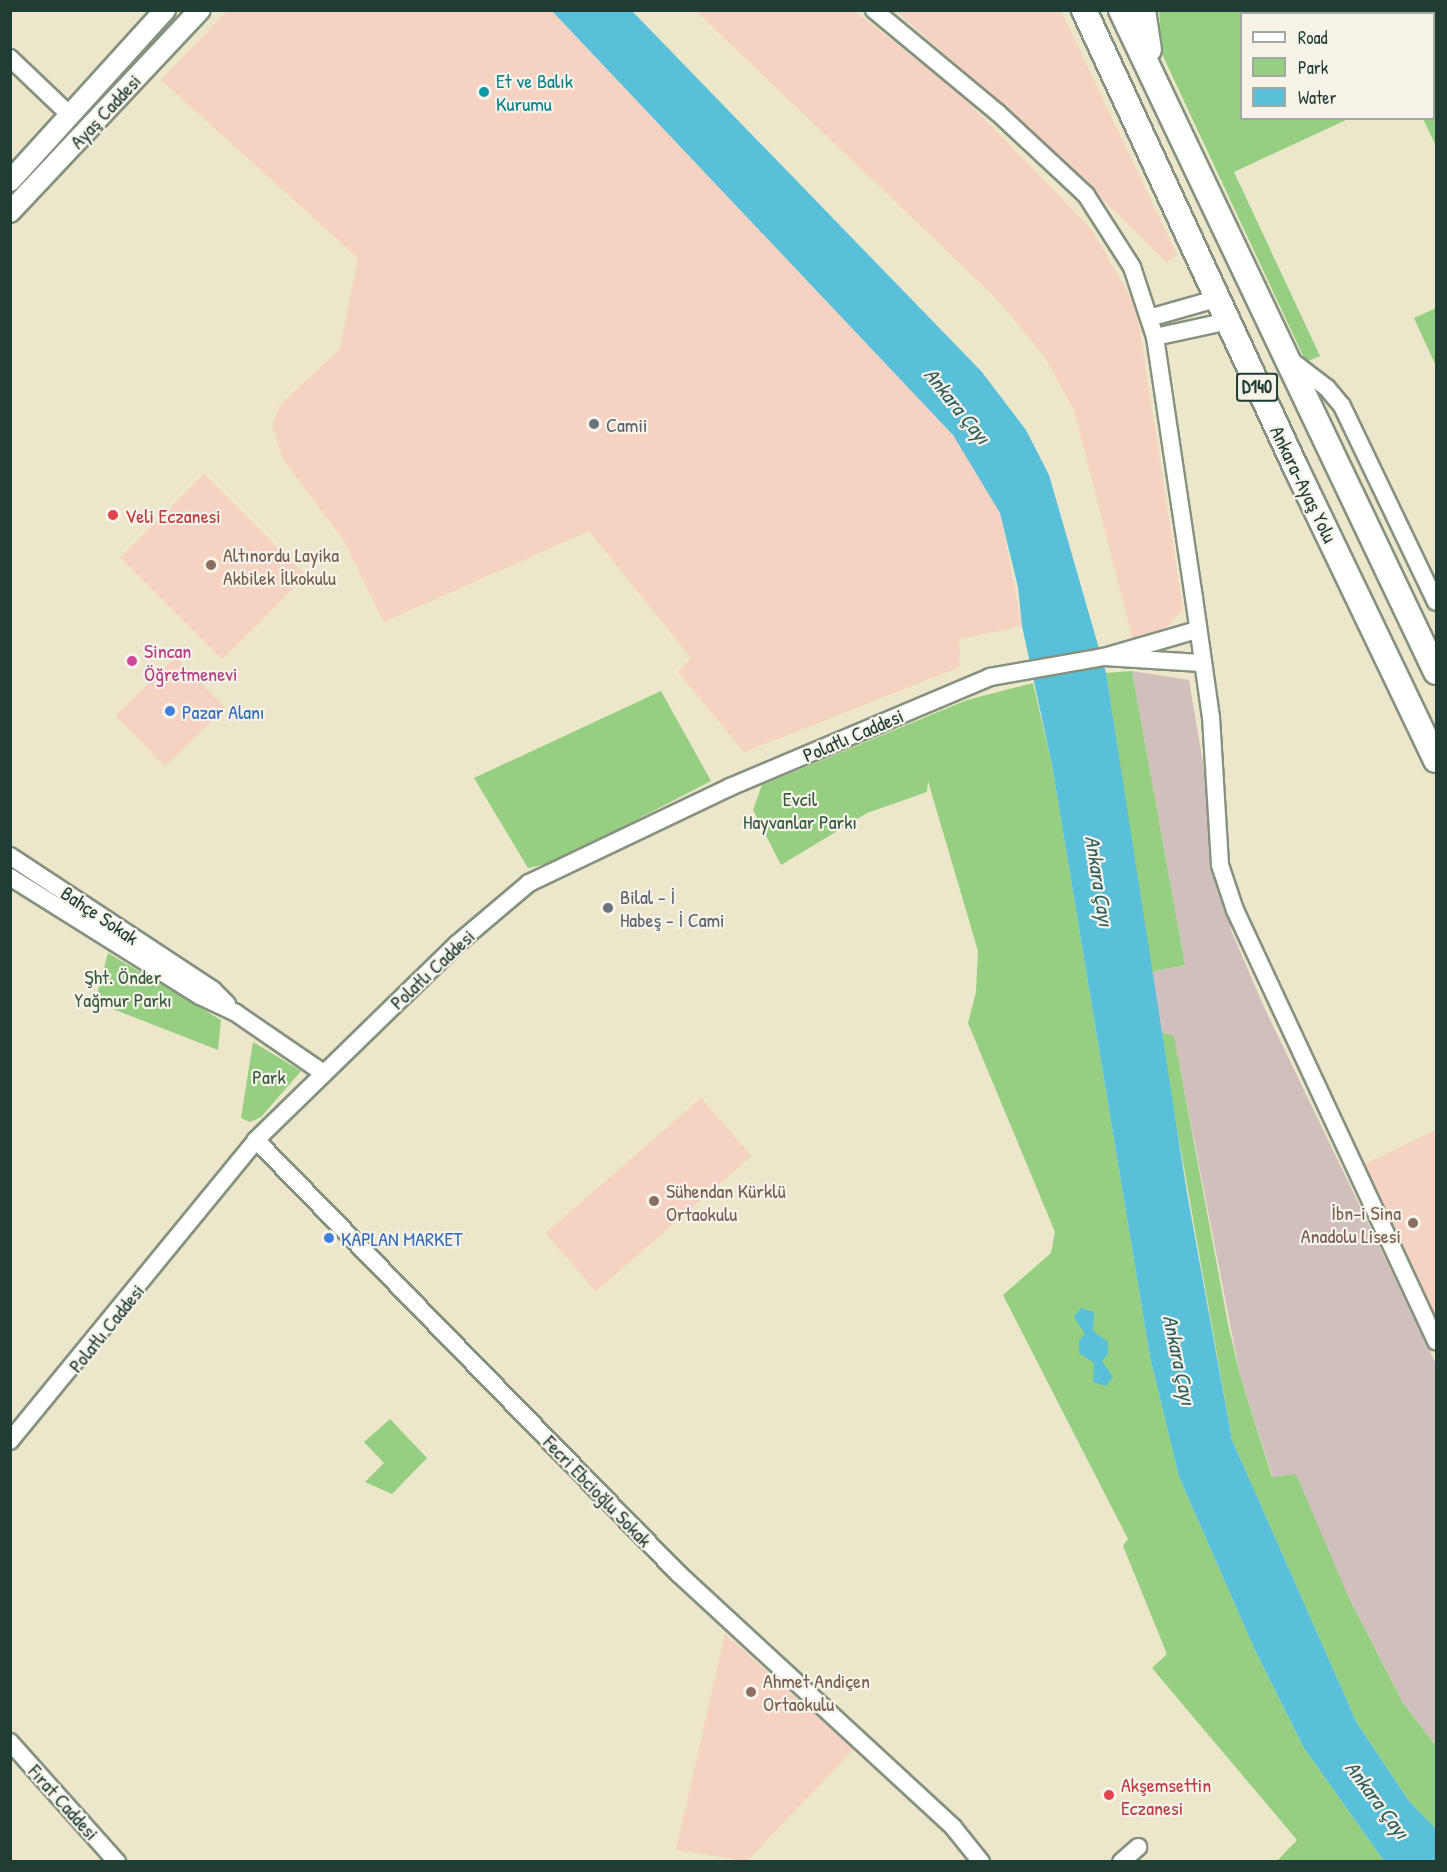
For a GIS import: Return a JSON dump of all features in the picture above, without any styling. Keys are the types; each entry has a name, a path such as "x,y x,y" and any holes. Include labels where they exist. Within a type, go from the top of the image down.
{"highway":[{"name":"Ankara-Ayaş Yolu","path":"1084,10 1437,760"},
{"name":"Ankara-Ayaş Yolu","path":"1121,10 1283,355 1437,672"},
{"path":"1143,10 1154,78"}],"main road":[{"name":"Ayaş Caddesi","path":"10,181 165,10"},
{"name":"Ayaş Caddesi","path":"10,212 200,10"}],"street":[{"path":"874,10 997,112 1086,195 1132,267 1155,337 1201,663 1211,717 1220,865 1234,910 1437,1341"},
{"path":"10,58 71,116"},
{"path":"1149,318 1219,298"},
{"path":"1195,305 1193,316 1199,328"},
{"path":"1155,337 1230,321"},
{"path":"1283,355 1327,387 1342,406 1437,602"},
{"path":"1104,657 1197,630"},
{"path":"1104,657 1201,663"},
{"name":"Polatlı Caddesi","path":"10,1441 256,1140 322,1072 457,944 529,883 730,787 990,677 1104,657"},
{"name":"Bahçe Sokak","path":"10,856 213,990 236,1012"},
{"name":"Bahçe Sokak","path":"10,877 200,996 236,1012"},
{"path":"236,1012 322,1072"},
{"name":"Fecri Ebcioğlu Sokak","path":"256,1140 718,1613 953,1827 981,1862"},
{"name":"Fırat Caddesi","path":"10,1742 117,1862"},
{"path":"1121,1862 1138,1847"}],"shaded area":[{"name":"Et ve Balık Kurumu","path":"227,11 552,11 953,435 1000,513 1022,626 959,639 960,667 744,752 678,672 691,658 589,531 384,622 344,541 283,459 272,425 280,405 340,349 358,258 161,80"},
{"path":"696,11 855,11 960,94 1092,230 1136,307 1183,609 1165,629 1133,640 1074,410 1044,356 996,298"},
{"path":"896,11 1061,11 1177,255 1166,262 1044,142"},
{"name":"Altınordu Layika Akbilek İlkokulu","path":"204,474 306,576 222,659 121,557"},
{"name":"Pazar Alanı","path":"176,657 225,708 165,766 116,715"},
{"path":"1132,671 1189,680 1231,930 1264,1007 1436,1364 1436,1746 1403,1703 1348,1596 1273,1478 1240,1375 1174,1037 1160,1032 1151,972 1185,965"},
{"name":"Sühendan Kürklü Ortaokulu","path":"701,1098 752,1156 596,1291 546,1233"},
{"name":"İbn-i Sina Anadolu Lisesi","path":"1436,1130 1436,1322 1361,1166"},
{"name":"Ahmet Andiçen Ortaokulu","path":"725,1634 854,1749 747,1861 676,1850"}],"green space":[{"path":"1159,10 1436,11 1436,146 1423,120 1435,120 1435,12 1240,12 1240,120 1346,120 1234,172 1320,356 1306,362 1162,54"},
{"path":"1436,308 1436,366 1414,318"},
{"path":"1132,671 1185,965 1151,972 1106,673"},
{"name":"Evcil Hayvanlar Parkı","path":"1033,683 1052,765 1150,1357 1179,1477 1255,1650 1304,1748 1384,1861 1277,1861 1297,1840 1152,1668 1167,1654 1123,1546 1128,1539 1003,1295 1051,1253 1055,1232 968,1023 976,992 978,951 928,781 927,792 867,813 781,865 753,810 762,785 967,700"},
{"path":"661,691 711,781 555,862 528,868 474,778"},
{"name":"Şht. Önder Yağmur Parkı","path":"108,953 221,1020 218,1050 95,1002"},
{"path":"1160,1032 1174,1036 1228,1324 1240,1375 1272,1477 1296,1474 1348,1596 1403,1703 1436,1746 1436,1829 1409,1801 1357,1723 1232,1440"},
{"name":"Park","path":"253,1042 301,1071 261,1117 250,1122 241,1118"},
{"path":"390,1419 427,1458 392,1494 365,1482 384,1463 364,1442"}],"water":[{"name":"Ankara Çayı","path":"552,11 632,11 981,371 1026,430 1049,475 1106,673 1187,1193 1232,1440 1357,1723 1409,1801 1436,1829 1436,1861 1384,1861 1304,1748 1255,1650 1179,1477 1150,1357 1052,765 1022,626 1018,587 1000,513 953,435"},
{"path":"1081,1308 1094,1312 1093,1331 1108,1342 1108,1354 1102,1361 1113,1377 1106,1386 1093,1382 1094,1363 1079,1353 1079,1341 1085,1334 1074,1317"}],"place":[{"name":"Et ve Balık Kurumu","path":"484,92"},
{"name":"Camii","path":"594,424"},
{"name":"Veli Eczanesi","path":"113,515"},
{"name":"Altınordu Layika Akbilek İlkokulu","path":"211,565"},
{"name":"Sincan Öğretmenevi","path":"132,661"},
{"name":"Pazar Alanı","path":"170,711"},
{"name":"Bilal - İ Habeş - İ Cami","path":"608,908"},
{"name":"Sühendan Kürklü Ortaokulu","path":"654,1201"},
{"name":"İbn-i Sina Anadolu Lisesi","path":"1413,1223"},
{"name":"KAPLAN MARKET","path":"329,1238"},
{"name":"Ahmet Andiçen Ortaokulu","path":"751,1692"},
{"name":"Akşemsettin Eczanesi","path":"1109,1795"}]}
